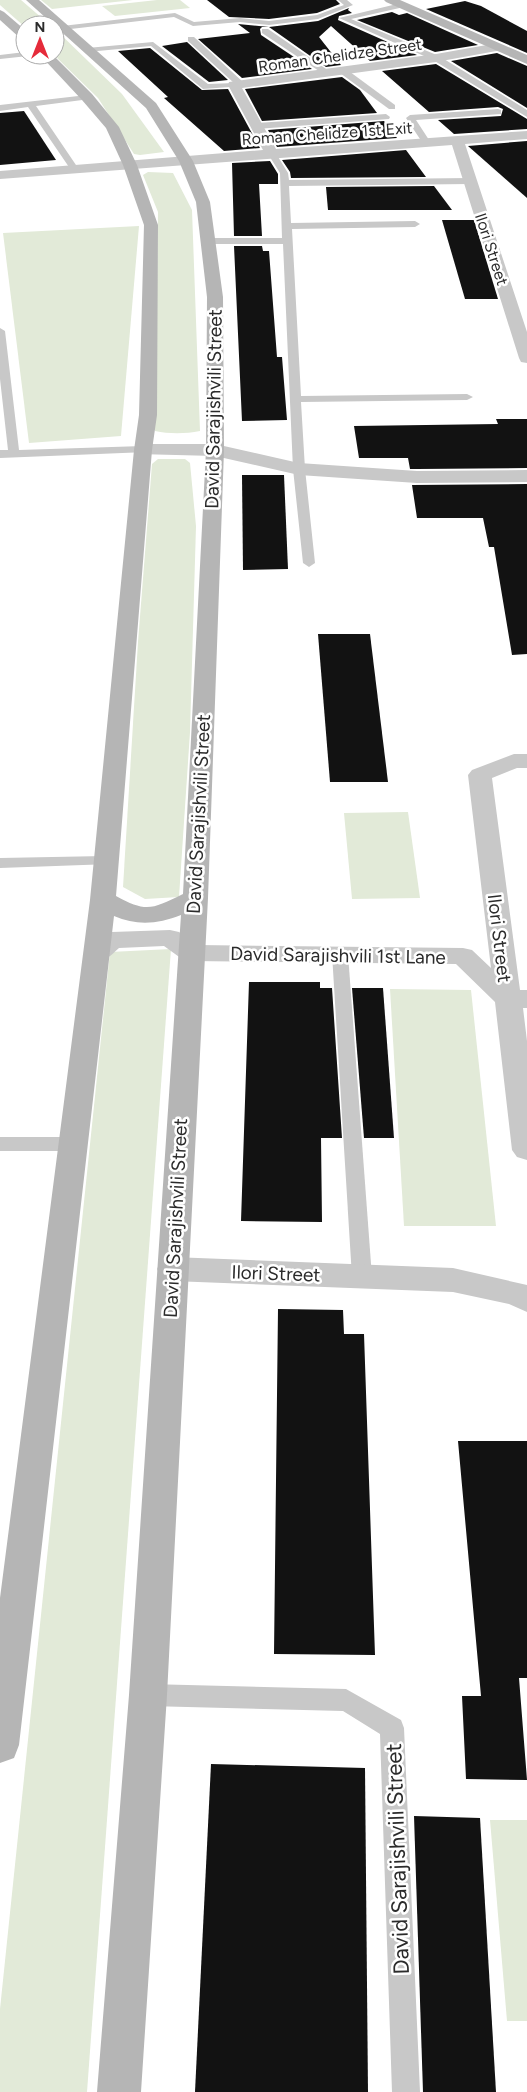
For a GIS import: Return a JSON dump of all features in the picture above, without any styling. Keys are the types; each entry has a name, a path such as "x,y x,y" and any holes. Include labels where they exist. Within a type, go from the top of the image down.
{"main road":[{"name":"David Sarajishvili Street","path":"32,0 48,15"},
{"path":"390,0 527,60"},
{"path":"0,14 15,27"},
{"name":"David Sarajishvili Street","path":"65,31 151,106 186,161 203,202 215,297 214,450 195,898 148,1695 120,2092"},
{"name":"Roman Chelidze Street","path":"498,47 517,44"},
{"path":"0,1745 97,954 143,450 148,415 151,225 130,165 112,127 87,97 56,65"},
{"path":"103,900 133,915 142,915 162,914 195,898"}],"street":[{"name":"Roman Chelidze Street","path":"272,154 237,85 436,58 498,47"},
{"name":"Roman Chelidze 1st Exit","path":"0,175 74,168 527,136"},
{"name":"Ilori Street","path":"457,140 527,358"},
{"path":"143,450 214,450 300,470 417,477 527,476"},
{"name":"Ilori Street","path":"527,761 514,761 480,775 517,999 527,1150"},
{"path":"97,954 112,940 170,938 191,953"},
{"name":"David Sarajishvili 1st Lane","path":"191,953 463,956 517,999"},
{"name":"Ilori Street","path":"172,1269 453,1280 517,1294 527,1300"}],"lane":[{"path":"65,28 175,15 193,24 240,20 269,23 318,17 349,5 342,0"},
{"path":"401,5 344,18 436,58 527,114"},
{"path":"265,31 328,73"},
{"path":"191,39 237,85"},
{"path":"87,50 153,44 206,88 237,85"},
{"path":"0,57 15,55"},
{"path":"343,71 392,107"},
{"path":"0,108 87,97"},
{"path":"30,104 74,168"},
{"path":"427,143 410,118 498,112"},
{"path":"257,126 386,117"},
{"path":"272,154 284,173 285,183 300,470 309,564"},
{"path":"285,183 470,181"},
{"path":"287,226 415,224"},
{"path":"208,241 288,241"},
{"path":"0,331 14,453"},
{"path":"296,399 467,397"},
{"path":"0,454 143,450"},
{"path":"0,863 105,861"},
{"path":"340,954 362,1276"},
{"path":"0,1144 73,1144"},
{"name":"David Sarajishvili Street","path":"148,1695 346,1700 392,1728 406,2092"}],"green space":[{"path":"0,0 21,0 38,15 15,15 15,18 0,5"},
{"path":"41,0 133,0 52,9"},
{"path":"157,0 180,0 190,8 115,16 102,6"},
{"path":"65,39 122,94 164,152 134,154 98,98 64,65"},
{"path":"148,172 173,173 192,210 200,431 189,433 155,431 158,212 143,175"},
{"path":"139,226 121,436 29,443 3,233"},
{"path":"158,459 185,459 190,463 196,526 190,732 179,897 145,899 123,887 138,642 152,464"},
{"path":"408,812 420,898 352,899 344,813"},
{"path":"171,949 87,2092 0,2092 0,2009 110,952"},
{"path":"390,989 471,990 496,1226 404,1226"},
{"path":"490,1820 527,1820 527,2021 507,2021"}],"building":[{"path":"207,0 336,0 340,4 317,13 269,19 229,17"},
{"path":"465,1 481,6 527,31 527,53 426,9"},
{"path":"349,8 348,10 352,13 339,16 338,20 417,55 370,61 331,26 319,37 341,65 326,67 269,27 318,21"},
{"path":"392,12 399,15 407,13 478,45 435,52 357,20"},
{"path":"238,24 269,27 262,27 260,29 261,35 312,69 242,78 198,39 250,33"},
{"path":"187,42 228,80 209,82 162,46"},
{"path":"150,48 202,90 228,89 260,148 224,151 164,98 168,97 118,51"},
{"path":"497,53 527,66 527,108 451,61"},
{"path":"436,64 527,119 527,129 454,134 438,120 501,116 503,109 498,107 429,112 382,71"},
{"path":"342,77 360,90 377,113 262,121 245,89"},
{"path":"24,111 56,160 0,165 0,113"},
{"path":"384,121 397,138 277,147 268,130"},
{"path":"527,141 527,198 468,146"},
{"path":"406,150 426,177 291,178 290,172 282,160"},
{"path":"270,161 278,174 278,184 259,184 262,236 234,236 232,163"},
{"path":"434,186 452,210 328,210 326,187"},
{"path":"442,220 474,220 498,299 465,299"},
{"path":"234,246 262,246 263,251 269,251 277,357 282,357 287,420 242,421"},
{"path":"496,419 527,419 527,468 410,469 408,458 359,458 354,426 498,424"},
{"path":"242,475 284,475 288,569 243,570"},
{"path":"527,484 527,654 512,655 494,547 489,547 483,518 417,518 412,485"},
{"path":"318,634 370,634 388,782 330,782"},
{"path":"249,982 320,982 320,988 332,988 342,1138 321,1138 322,1222 241,1221"},
{"path":"352,988 383,988 394,1138 364,1138"},
{"path":"278,1309 343,1310 344,1334 364,1334 375,1655 274,1654"},
{"path":"458,1441 527,1441 527,1678 519,1678 527,1780 466,1779 462,1696 481,1696"},
{"path":"211,1764 365,1768 368,2092 195,2092"},
{"path":"414,1816 480,1818 496,2092 423,2092"}]}
